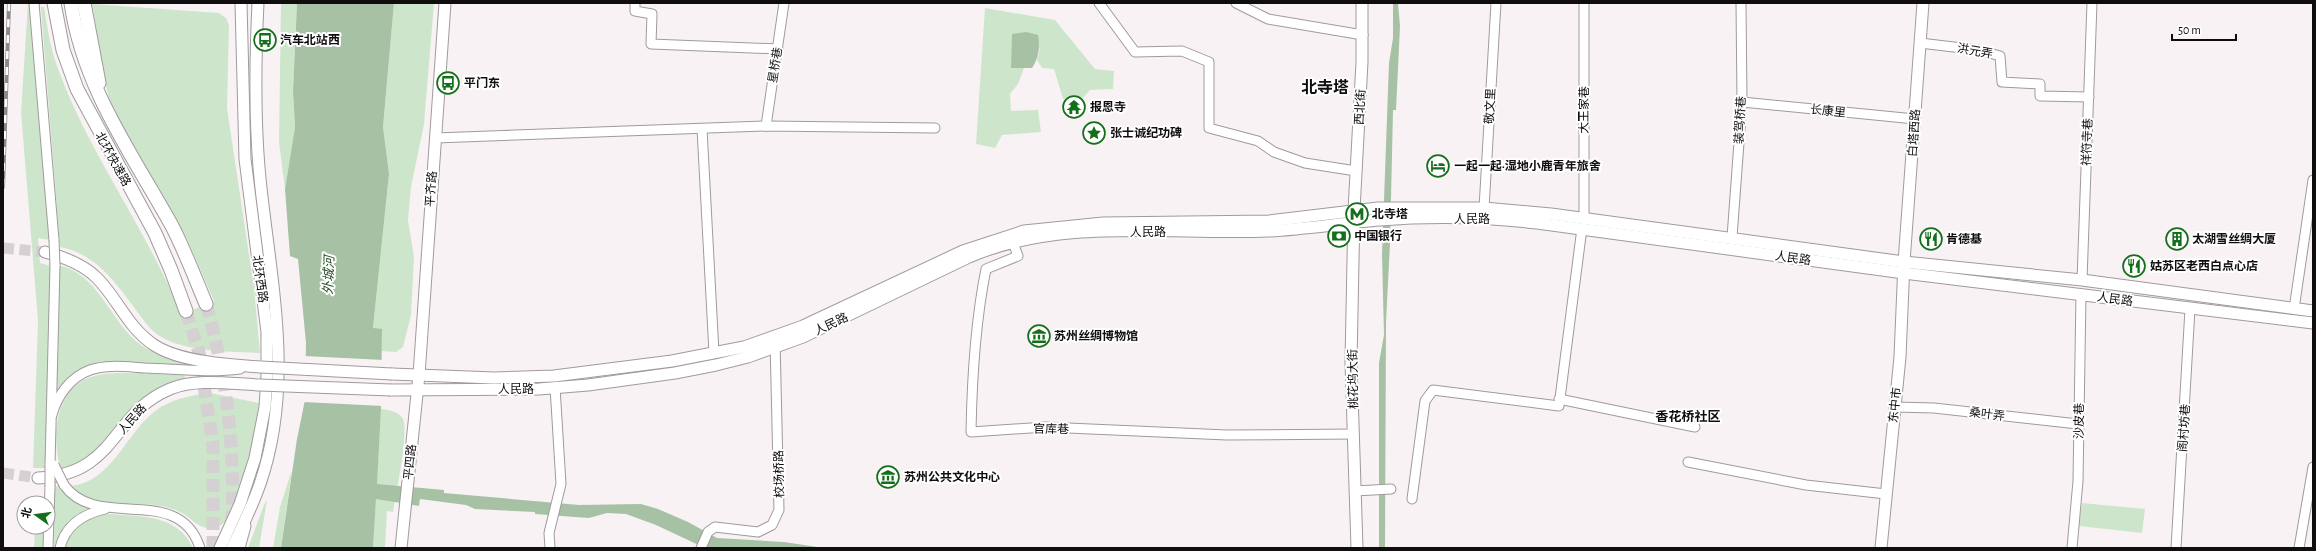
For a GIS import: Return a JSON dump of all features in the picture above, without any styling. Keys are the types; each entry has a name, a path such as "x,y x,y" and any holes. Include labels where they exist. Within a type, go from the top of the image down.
{"highway":[{"path":"46,3 55,45 77,89"},
{"name":"北环快速路","path":"54,3 63,50 77,89 98,132 155,233 171,270 186,311"},
{"name":"北环快速路","path":"71,3 81,48 101,101 115,129 172,227 206,304"},
{"path":"84,3 94,48 101,101"}],"main road":[{"name":"北环西路","path":"220,548 240,504 255,458 265,408 267,376 267,332 245,159 241,3"},
{"name":"北环西路","path":"232,548 250,512 261,483 277,408 279,379 279,333 260,187 256,132 255,65 258,3"},
{"name":"平齐路","path":"419,376 434,138 445,3"},
{"name":"西北街","path":"1354,210 1362,35 1362,3"},
{"name":"白塔西路","path":"1904,268 1923,3"},
{"name":"人民路","path":"45,252 69,259 93,274 134,328 155,346 168,352 195,359 258,367 419,376 494,378 554,376 625,368 775,342 839,321 1012,238 1078,224 1253,222 1354,210 1398,207 1484,208 2081,294 2190,309 2313,323"},
{"name":"桃花坞大街","path":"1354,210 1351,362 1357,548"},
{"name":"人民路","path":"1012,238 1102,232 1269,231 1398,219 1496,219 1583,223 1732,237 1904,268 2082,280 2313,311"},
{"name":"东中市","path":"1881,548 1902,335 1904,268"},
{"name":"人民路","path":"38,478 64,474 88,464 110,446 138,410 154,398 171,389 204,383 391,390 418,388 555,387 588,385 675,373 748,357 775,342"},
{"name":"平四路","path":"401,548 419,376"}],"street":[{"path":"34,3 55,264 51,446 52,465 48,548"},
{"path":"634,3 635,11 652,14 651,44 778,49"},
{"name":"星桥巷","path":"766,126 784,3"},
{"path":"1099,3 1135,52 1182,51 1209,62 1209,128 1258,141 1274,152 1305,163 1356,171"},
{"path":"1236,3 1268,19 1362,35"},
{"name":"敬文里","path":"1484,208 1496,3"},
{"name":"大王家巷","path":"1559,399 1583,223 1584,3"},
{"name":"装驾桥巷","path":"1732,237 1742,102 1741,3"},
{"name":"祥符寺巷","path":"2082,280 2092,3"},
{"name":"洪元弄","path":"1920,43 1979,50 2000,56 2002,82 2040,84 2040,96 2089,97"},
{"name":"长康里","path":"1742,102 1915,119"},
{"path":"434,138 766,126 935,128"},
{"path":"702,129 714,353"},
{"path":"2294,309 2313,180"},
{"name":"官库巷","path":"1012,238 1018,256 986,269 978,308 972,368 971,432 1045,427 1227,435 1354,434"},
{"name":"沙皮巷","path":"2072,548 2078,481 2081,294"},
{"name":"阁村坊巷","path":"2176,548 2190,309"},
{"name":"校场桥路","path":"701,548 708,532 715,527 758,532 772,525 779,510 775,342"},
{"path":"52,415 57,402 70,384 79,375 98,368 122,367 218,372 258,367"},
{"path":"550,548 549,533 561,484 555,387"},
{"path":"1412,499 1425,401 1433,390 1558,406 1559,399 1695,427"},
{"name":"桑叶弄","path":"1895,407 1934,408 2078,424"},
{"path":"1688,462 1806,485 1886,494"},
{"path":"52,465 64,485 74,495 86,503 166,513 191,528 200,548"},
{"path":"2299,548 2313,467"},
{"path":"1355,491 1390,489"},
{"path":"60,548 63,538 75,523 96,511 112,507"},
{"path":"240,548 250,512"}],"shaded area":[{"path":"28,3 30,3 50,240 38,238 40,263 51,266 46,468 33,468 38,321 21,112"},
{"path":"281,3 297,3 293,91 295,127 285,189 279,142"},
{"path":"394,3 434,3 424,124 411,187 408,220 414,257 411,315 403,347 396,352 382,351 382,329 373,329 389,174 383,127"},
{"path":"92,4 219,13 226,18 229,25 227,108 254,288 260,353 208,350 169,341 155,333 149,327 104,271 84,256 60,247 41,7 44,7 54,56 69,96 100,159 151,251 181,315 214,301 187,239 111,105 105,80"},
{"path":"985,8 1055,20 1095,69 1114,71 1113,89 1090,90 1080,101 1063,99 1054,69 1042,68 1037,60 1040,48 1011,68 1024,68 1018,84 1010,94 1011,111 1038,110 1041,132 1002,135 995,148 976,144"},
{"path":"59,265 72,270 84,278 102,297 126,331 142,346 173,360 187,363 186,366 91,365 72,375 59,387 56,395"},
{"path":"113,373 185,375 184,380 157,389 147,396 138,403 100,448 85,459 61,470 57,444 58,416 62,404 69,393 78,383 91,377"},
{"path":"211,393 259,403 248,463 243,480 233,509 221,525 214,528 205,528 180,512 161,506 146,504 109,505 92,503 83,499 69,486 84,483 96,477 117,456 145,420 161,407 182,398"},
{"path":"381,409 393,411 401,416 403,419 404,436 393,512 387,511 385,548 373,548"},
{"path":"292,470 281,548 273,548 280,507"},
{"path":"55,486 60,487 77,502 94,509 56,548 54,548 54,535 56,535"},
{"path":"267,500 259,548 248,548 264,505"},
{"path":"2082,503 2145,509 2142,533 2079,526"},
{"path":"108,514 132,515 156,519 168,523 178,529 186,537 193,548 63,548 71,534 80,524 93,517"},
{"path":"35,535 44,535 44,548 34,548"}],"water":[{"name":"外城河","path":"297,3 394,3 383,127 389,174 373,328 382,329 381,409 377,484 444,490 444,493 579,505 641,504 658,509 688,522 717,538 784,542 824,548 705,548 656,525 626,514 607,513 589,518 535,514 535,512 475,509 466,505 420,499 419,506 376,499 373,548 281,548 297,439 305,400 306,343 298,259 290,256 285,189 295,127 293,91"},
{"path":"1393,3 1398,3 1400,26 1396,110 1393,110 1390,243 1386,322 1385,548 1379,548 1379,363 1384,335 1382,255 1389,63 1393,38"},
{"path":"1026,32 1038,35 1038,56 1032,68 1011,68 1012,34"}],"pier":[{"path":"304,356 384,360 383,406 303,402"}],"tunnel":[{"path":"3,248 45,252"},
{"path":"206,304 219,359 228,413 232,468 232,524"},
{"path":"186,311 199,352 213,445 213,548"},
{"path":"3,473 38,478"}],"railway":[{"path":"3,187 9,3"}],"place":[{"name":"汽车北站西","path":"265,40"},
{"name":"平门东","path":"448,83"},
{"name":"报恩寺","path":"1074,107"},
{"name":"张士诚纪功碑","path":"1094,133"},
{"name":"一起一起·湿地小鹿青年旅舍","path":"1438,166"},
{"name":"北寺塔","path":"1357,214"},
{"name":"中国银行","path":"1339,236"},
{"name":"肯德基","path":"1931,239"},
{"name":"太湖雪丝绸大厦","path":"2177,239"},
{"name":"姑苏区老西白点心店","path":"2134,266"},
{"name":"苏州丝绸博物馆","path":"1039,336"},
{"name":"苏州公共文化中心","path":"888,477"}],"district":[{"name":"北寺塔","path":"1325,87"},
{"name":"香花桥社区","path":"1688,416"}]}
